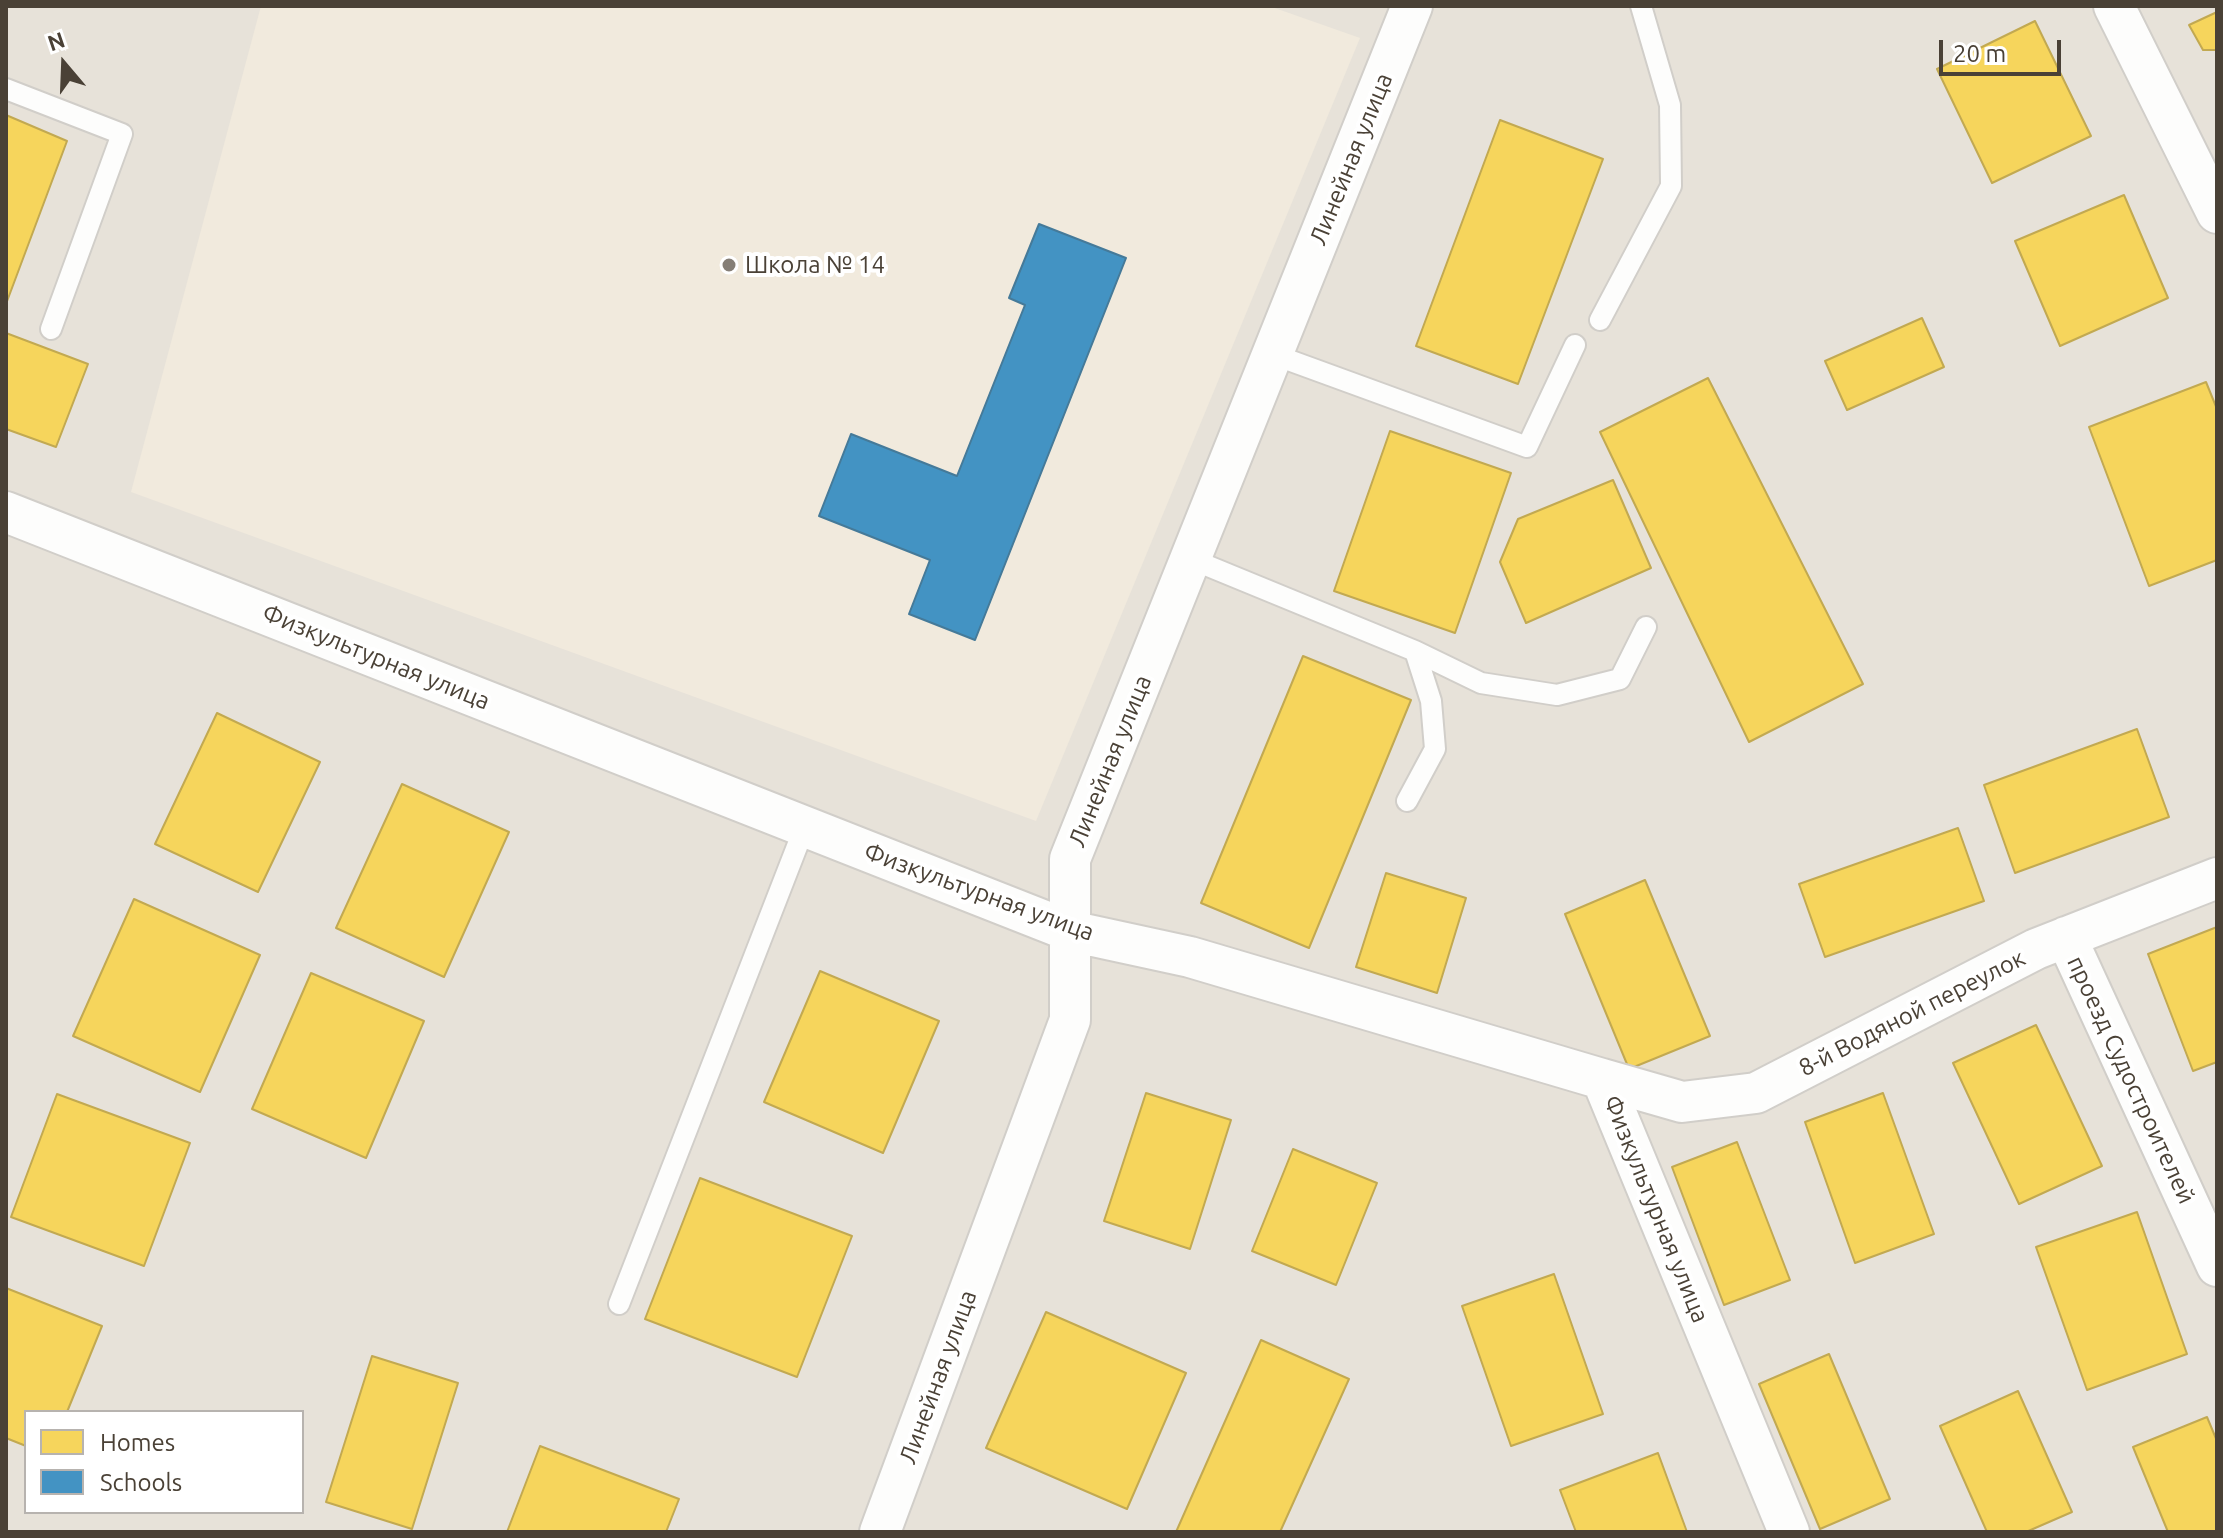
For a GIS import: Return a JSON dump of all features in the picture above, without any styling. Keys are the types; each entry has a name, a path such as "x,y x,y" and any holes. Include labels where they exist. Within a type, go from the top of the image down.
{"street":[{"name":"Линейная улица","path":"880,1532 1070,1020 1070,859 1412,6"},
{"path":"2114,6 2217,213"},
{"name":"Физкультурная улица","path":"6,512 1070,931 1190,957 1602,1079 1789,1532"},
{"name":"8-й Водяной переулок","path":"1602,1079 1682,1102 1756,1093 2036,949 2217,878"},
{"name":"проезд Судостроителей","path":"2066,937 2217,1266"}],"lane":[{"path":"1600,320 1671,186 1670,105 1641,6"},
{"path":"6,89 122,134 51,329"},
{"path":"1272,354 1527,447 1575,345"},
{"path":"1191,559 1415,651 1481,683 1557,695 1620,679 1646,627"},
{"path":"1407,801 1435,749 1431,701 1415,651"},
{"path":"619,1304 805,826"}],"shaded area":[{"path":"6,6 2217,6 2217,1532 6,1532"},
{"name":"Школа № 14","path":"261,6 1269,6 1360,38 1036,821 131,492"}],"building: Homes":[{"path":"2217,12 2217,50 2203,50 2189,25"},
{"path":"2035,21 2091,136 1992,183 1937,69"},
{"path":"6,115 67,141 6,304"},
{"path":"1500,120 1603,159 1518,384 1416,346"},
{"path":"2124,195 2168,298 2060,346 2015,241"},
{"path":"1922,318 1944,367 1847,410 1825,361"},
{"path":"6,333 88,364 56,447 6,429"},
{"path":"1708,378 1863,684 1749,742 1600,432"},
{"path":"2206,382 2217,409 2217,560 2149,586 2089,427"},
{"path":"1390,431 1511,473 1455,633 1334,591"},
{"path":"1613,480 1651,568 1526,623 1500,562 1518,519"},
{"path":"1303,656 1411,700 1309,948 1201,903"},
{"path":"217,713 320,762 258,892 155,844"},
{"path":"2137,729 2169,817 2015,873 1984,785"},
{"path":"402,784 509,832 444,977 336,928"},
{"path":"1958,828 1984,901 1825,957 1799,884"},
{"path":"1386,873 1466,898 1437,993 1356,967"},
{"path":"1645,880 1710,1036 1629,1069 1565,914"},
{"path":"134,899 260,955 200,1092 73,1036"},
{"path":"2217,927 2217,1062 2193,1071 2148,954"},
{"path":"820,971 939,1021 883,1153 764,1102"},
{"path":"311,973 424,1021 366,1158 252,1109"},
{"path":"2036,1025 2102,1166 2019,1204 1953,1063"},
{"path":"1146,1093 1231,1120 1190,1249 1104,1221"},
{"path":"1883,1093 1934,1234 1855,1263 1805,1122"},
{"path":"57,1094 190,1143 144,1266 11,1217"},
{"path":"1737,1142 1790,1280 1724,1305 1672,1167"},
{"path":"1293,1149 1377,1183 1336,1285 1252,1251"},
{"path":"700,1178 852,1236 797,1377 645,1319"},
{"path":"2137,1212 2187,1354 2087,1390 2036,1247"},
{"path":"1554,1274 1603,1414 1511,1446 1462,1306"},
{"path":"6,1288 102,1326 68,1410 24,1410 24,1445 6,1438"},
{"path":"1046,1312 1186,1373 1127,1509 986,1448"},
{"path":"1261,1340 1349,1379 1280,1532 1176,1532"},
{"path":"1829,1354 1890,1499 1820,1529 1759,1384"},
{"path":"372,1356 458,1383 412,1529 326,1502"},
{"path":"2018,1391 2072,1512 2026,1532 1987,1532 1940,1426"},
{"path":"2207,1417 2217,1441 2217,1532 2168,1532 2133,1447"},
{"path":"540,1446 679,1499 666,1532 507,1532"},
{"path":"1658,1453 1687,1532 1576,1532 1560,1490"}],"building: Schools":[{"path":"1039,224 1126,258 975,640 909,614 930,560 819,516 851,434 957,476 1025,305 1009,298"}],"place":[{"name":"Школа № 14","path":"729,265"}]}
